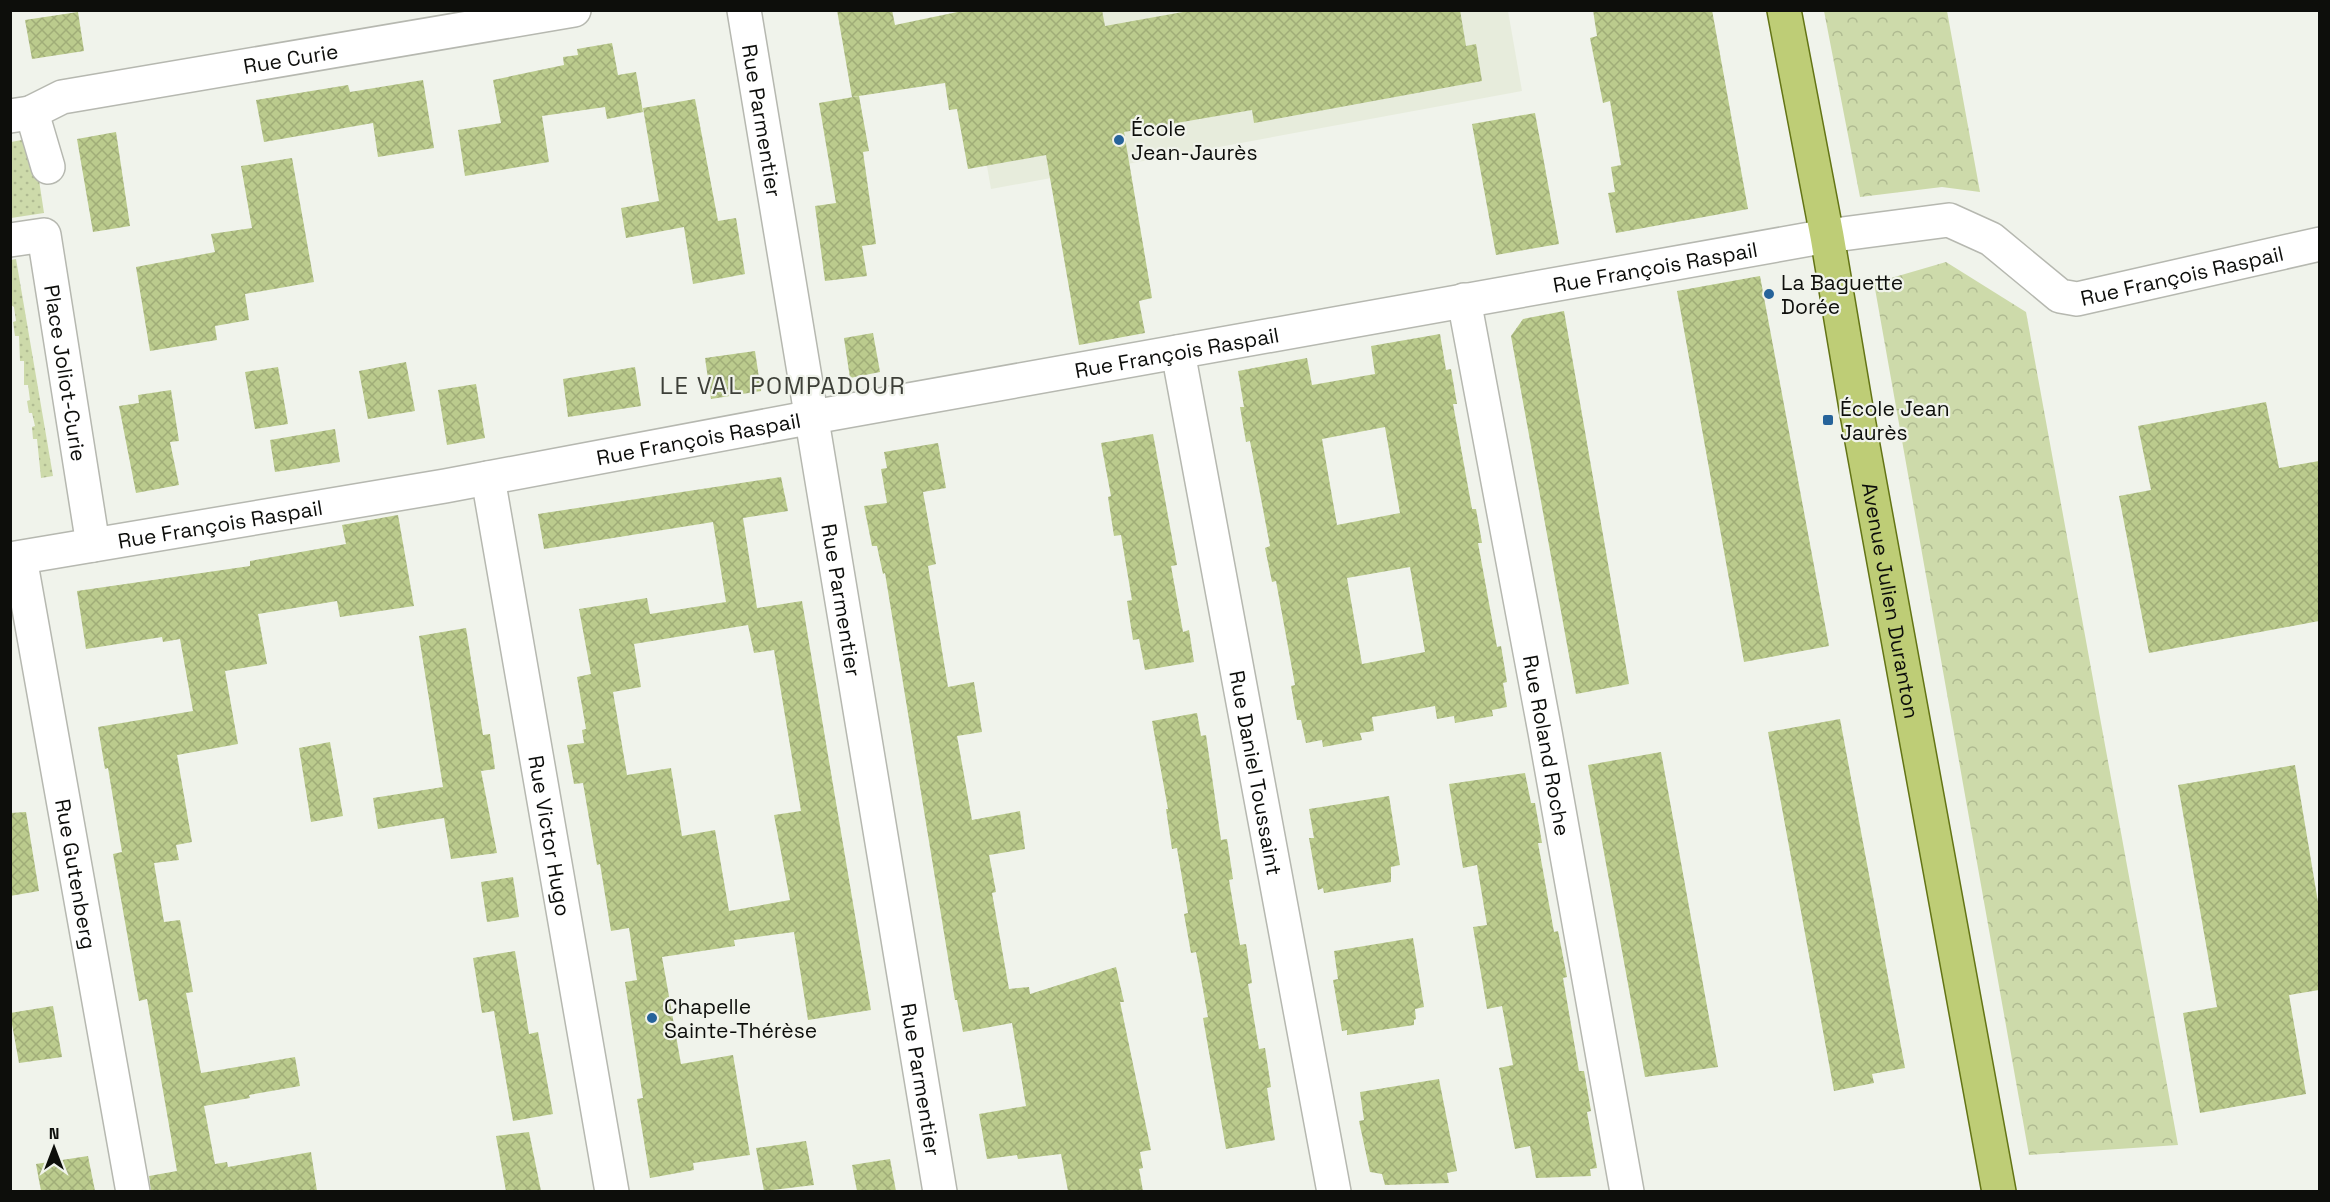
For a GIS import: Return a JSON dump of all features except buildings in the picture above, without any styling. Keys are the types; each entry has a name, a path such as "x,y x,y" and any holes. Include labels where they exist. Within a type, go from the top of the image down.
{"main road":[{"name":"Avenue Julien Duranton","path":"1784,10 1827,236 1999,1191"}],"street":[{"name":"Rue Curie","path":"20,114 62,97 574,10"},
{"name":"Rue Parmentier","path":"744,10 940,1191"},
{"path":"20,114 35,123 48,166"},
{"name":"Rue François Raspail","path":"15,558 488,478 813,417 1827,236 1950,220 1990,239 2060,296 2077,299 2319,244"},
{"name":"Place Joliot-Curie","path":"10,240 44,235 93,545"},
{"name":"Rue Roland Roche","path":"1464,300 1627,1191"},
{"name":"Rue Daniel Toussaint","path":"1178,352 1334,1191"},
{"name":"Rue Victor Hugo","path":"488,478 612,1191"},
{"name":"Rue Gutenberg","path":"15,558 134,1191"}],"shaded area":[{"name":"École Jean-Jaurès","path":"960,11 1508,11 1522,91 991,189"}],"green space":[{"path":"1824,11 1947,11 1980,192 1942,187 1860,197"},
{"path":"27,139 34,147 44,213 11,218 11,142"},
{"path":"16,259 53,476 41,478 37,439 33,439 32,427 35,426 27,401 30,400 28,385 24,385 24,361 20,361 19,336 15,336 13,322 16,321 14,307 11,305 11,260"},
{"path":"1946,262 2026,312 2178,1145 2029,1155 1874,283"}],"place":[{"name":"École Jean-Jaurès","path":"1119,140"},
{"name":"La Baguette Dorée","path":"1769,294"},
{"name":"École Jean Jaurès","path":"1828,420"},
{"name":"Chapelle Sainte-Thérèse","path":"652,1018"}],"district":[{"name":"LE VAL POMPADOUR","path":"783,385"}]}
